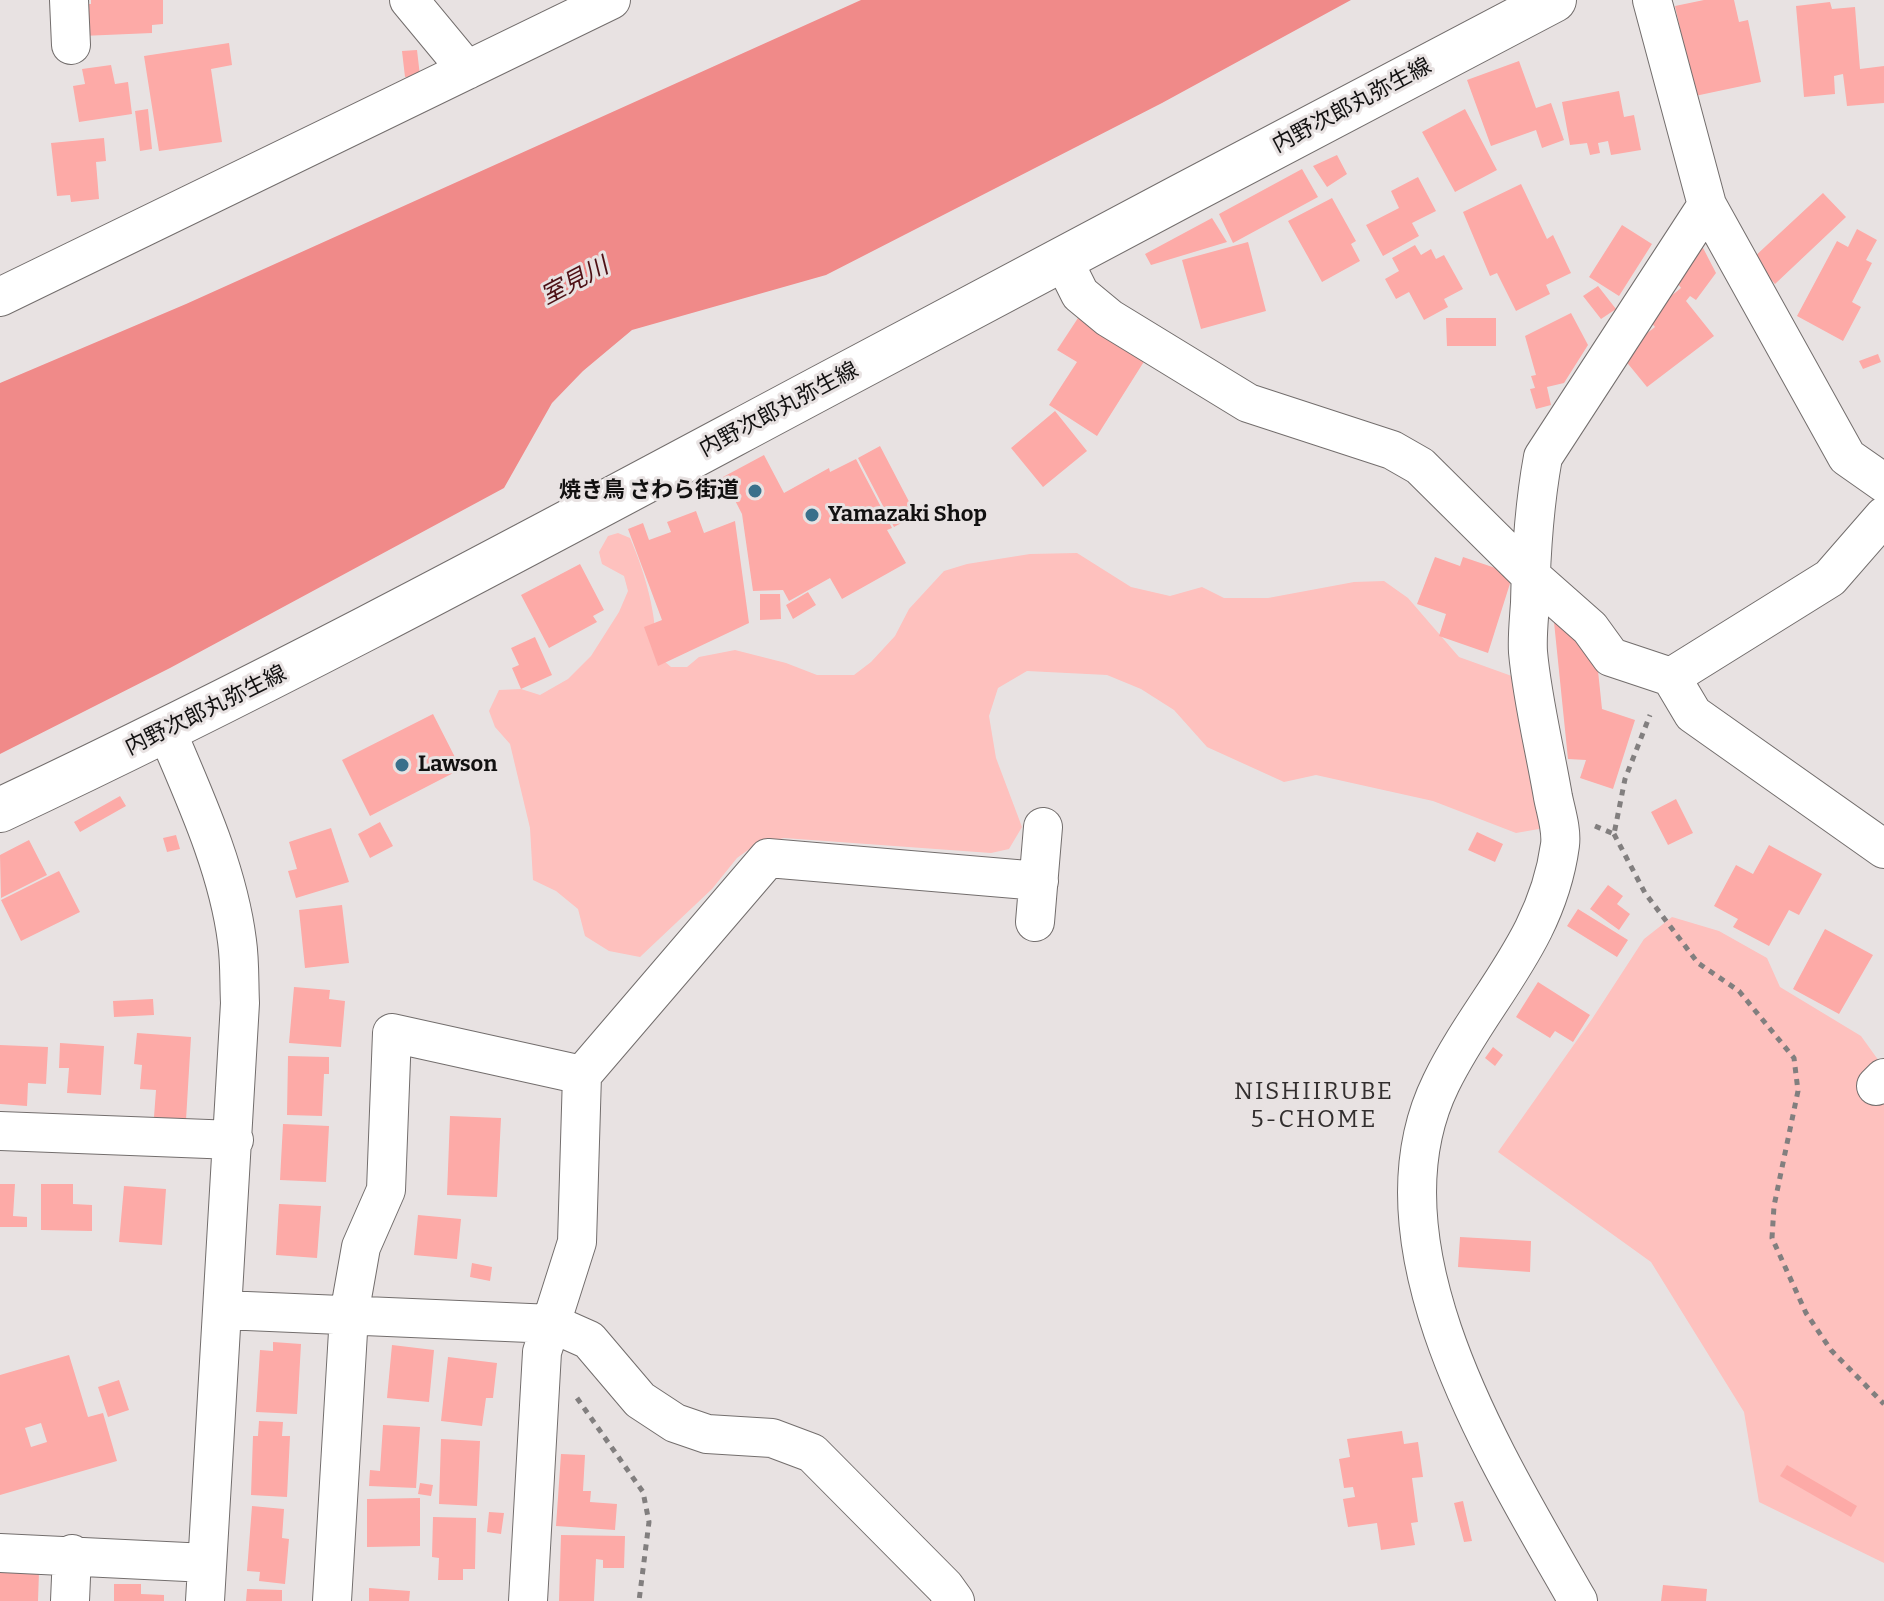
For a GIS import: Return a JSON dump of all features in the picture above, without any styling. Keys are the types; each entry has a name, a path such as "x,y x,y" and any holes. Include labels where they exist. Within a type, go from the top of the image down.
{"main road":[{"name":"内野次郎丸弥生線","path":"0,810 167,732 354,637 1062,258 1554,0"}],"street":[{"path":"69,0 71,45"},
{"path":"409,0 467,70"},
{"path":"0,297 611,0"},
{"path":"1652,0 1707,205 1847,457 1884,483"},
{"path":"1578,1601 1488,1443 1467,1397 1428,1282 1418,1229 1418,1176 1425,1128 1439,1085 1474,1024 1529,942 1553,885 1561,840 1528,652 1534,502 1543,457 1707,205"},
{"path":"1062,258 1080,294 1109,318 1248,403 1392,450 1420,466 1530,575 1590,628 1611,657 1671,677 1693,714 1884,849"},
{"path":"1671,677 1830,578 1884,516"},
{"path":"167,732 190,785 225,884 237,941 240,1003 205,1601"},
{"path":"1035,922 1043,827"},
{"path":"528,1601 542,1352 577,1242 582,1075 768,858 1039,881"},
{"path":"332,1601 349,1315 361,1247 386,1190 392,1033 582,1075"},
{"path":"0,1131 234,1140"},
{"path":"223,1310 553,1324 589,1340 640,1400 675,1423 707,1434 772,1438 812,1453 945,1587 955,1601"},
{"path":"0,1553 72,1554 207,1563"},
{"path":"70,1601 72,1554"}],"path":[{"path":"1624,661 1650,716 1625,779 1614,834 1645,893 1698,963 1739,991 1794,1058 1798,1091 1774,1206 1772,1238 1806,1313 1822,1338 1884,1404"},
{"path":"1552,789 1570,787 1597,829 1614,834"},
{"path":"541,1374 568,1384 643,1492 649,1522 639,1601"}],"shaded area":[{"path":"618,533 630,538 636,552 652,610 656,654 671,667 687,667 699,657 735,650 786,663 817,675 854,675 895,636 909,609 944,571 967,564 1030,554 1077,553 1131,587 1170,596 1202,587 1224,598 1268,598 1354,582 1384,581 1408,598 1459,657 1520,679 1546,819 1539,829 1516,833 1433,801 1316,775 1284,782 1207,747 1174,710 1141,689 1107,675 1027,671 998,688 989,716 996,758 1022,827 1009,849 991,853 784,838 755,845 737,858 712,889 640,957 609,951 585,936 578,909 556,891 533,880 530,828 510,744 495,727 489,711 499,690 521,689 540,695 568,679 591,656 619,612 628,591 624,576 602,564 599,552 608,536"},
{"path":"1672,917 1719,931 1767,958 1780,987 1861,1036 1884,1068 1884,1563 1759,1502 1744,1412 1651,1262 1498,1152 1644,939"}],"water":[{"name":"室見川","path":"861,0 1351,0 1162,103 826,275 632,330 583,371 552,403 504,488 170,668 0,754 0,383 186,304"}],"building":[{"path":"91,0 163,0 163,24 152,25 152,33 82,36 81,4 91,4"},
{"path":"1704,0 1734,0 1739,22 1748,20 1761,82 1695,96 1675,6"},
{"path":"1830,2 1832,9 1855,7 1860,69 1884,66 1884,103 1847,106 1843,74 1834,76 1835,94 1804,97 1796,6"},
{"path":"229,43 232,65 211,69 222,142 159,151 144,56"},
{"path":"417,50 420,76 405,77 402,51"},
{"path":"1519,61 1536,108 1551,103 1564,140 1542,148 1536,130 1491,146 1467,80"},
{"path":"111,65 115,84 128,82 132,114 79,122 73,86 85,84 82,69"},
{"path":"1619,91 1624,117 1634,115 1641,150 1611,155 1608,141 1598,143 1600,153 1590,155 1587,143 1570,145 1562,102"},
{"path":"148,109 152,149 140,151 135,111"},
{"path":"1465,109 1497,170 1455,192 1422,132"},
{"path":"104,138 106,161 96,162 99,199 71,202 70,195 57,196 51,143"},
{"path":"1337,155 1347,174 1327,187 1313,166"},
{"path":"1302,169 1318,197 1233,243 1219,214"},
{"path":"1418,177 1436,211 1412,223 1419,236 1383,256 1366,225 1399,208 1391,191"},
{"path":"1521,184 1547,239 1553,235 1571,273 1546,285 1550,294 1516,311 1497,273 1490,276 1463,212"},
{"path":"1823,193 1846,217 1775,284 1752,259"},
{"path":"1332,198 1356,241 1351,244 1360,261 1322,282 1288,221"},
{"path":"1212,218 1227,242 1151,265 1145,254"},
{"path":"1622,225 1652,244 1619,296 1589,277"},
{"path":"1857,229 1877,240 1866,260 1872,263 1852,302 1861,307 1843,341 1797,316 1837,241 1848,247"},
{"path":"1248,242 1266,311 1201,329 1182,260"},
{"path":"1415,245 1421,255 1431,249 1436,259 1444,255 1463,289 1444,299 1448,307 1424,320 1409,292 1396,299 1385,279 1399,271 1392,258"},
{"path":"1702,246 1716,273 1696,300 1690,296 1686,301 1714,336 1647,387 1620,354 1655,327 1646,316 1681,288 1675,279"},
{"path":"1598,286 1616,309 1601,319 1583,296"},
{"path":"1571,313 1588,345 1564,383 1547,387 1551,405 1536,409 1530,389 1535,388 1531,376 1536,375 1525,336"},
{"path":"1078,318 1145,360 1097,436 1049,405 1077,362 1057,350"},
{"path":"1446,318 1496,318 1496,346 1447,346"},
{"path":"1878,354 1881,362 1863,369 1859,361"},
{"path":"1055,411 1087,451 1043,487 1011,448"},
{"path":"880,446 916,515 894,527 858,458"},
{"path":"764,455 784,493 829,468 830,472 856,459 892,528 887,530 906,563 842,599 830,578 789,601 783,590 753,591 742,514 723,477"},
{"path":"696,511 704,533 735,521 749,623 658,666 644,627 662,620 628,529 643,523 649,540 671,532 667,522"},
{"path":"1435,557 1460,566 1463,557 1513,574 1488,653 1439,636 1446,614 1417,604"},
{"path":"580,564 604,610 593,616 597,622 549,648 521,595"},
{"path":"808,592 816,605 793,619 786,605"},
{"path":"760,594 780,594 781,619 760,620"},
{"path":"1554,622 1582,637 1597,661 1602,709 1635,720 1613,789 1580,778 1586,760 1568,759"},
{"path":"535,637 552,675 521,689 512,668 519,665 511,648"},
{"name":"Lawson","path":"433,714 461,769 370,816 342,760"},
{"path":"120,796 126,806 80,832 74,822"},
{"path":"1676,799 1693,833 1668,845 1651,812"},
{"path":"380,822 393,846 370,858 358,834"},
{"path":"331,828 349,882 296,898 288,871 297,869 289,842"},
{"path":"1477,832 1503,844 1495,862 1468,850"},
{"path":"176,835 180,849 167,852 163,838"},
{"path":"29,840 47,875 1,898 0,855"},
{"path":"1769,845 1822,874 1799,915 1789,910 1769,946 1733,927 1738,919 1714,906 1736,865 1753,874"},
{"path":"59,871 80,912 21,941 1,900"},
{"path":"1608,885 1623,896 1617,904 1630,914 1619,930 1590,909"},
{"path":"342,905 349,963 305,968 299,910"},
{"path":"1578,909 1628,940 1617,957 1567,926"},
{"path":"1825,929 1873,955 1839,1014 1793,989"},
{"path":"1538,982 1590,1015 1573,1042 1555,1031 1550,1038 1516,1017"},
{"path":"294,987 330,990 329,999 345,1001 341,1047 289,1043"},
{"path":"153,999 154,1015 114,1017 113,1001"},
{"path":"137,1033 191,1037 186,1120 154,1117 156,1090 140,1089 142,1065 134,1064"},
{"path":"60,1043 104,1046 101,1095 67,1093 69,1068 59,1068"},
{"path":"0,1045 48,1047 46,1084 28,1083 27,1106 0,1104"},
{"path":"1493,1047 1503,1055 1495,1066 1485,1058"},
{"path":"288,1056 329,1057 329,1074 324,1074 322,1116 287,1115"},
{"path":"450,1116 501,1118 497,1197 447,1195"},
{"path":"283,1124 329,1126 326,1182 280,1180"},
{"path":"0,1184 15,1184 13,1216 27,1217 27,1227 0,1227"},
{"path":"41,1184 73,1184 73,1204 92,1205 92,1231 41,1230"},
{"path":"124,1186 166,1189 162,1245 119,1242"},
{"path":"279,1204 321,1206 317,1258 276,1255"},
{"path":"418,1215 461,1219 457,1259 414,1255"},
{"path":"1460,1237 1531,1241 1530,1272 1458,1267"},
{"path":"472,1263 492,1267 490,1281 470,1277"},
{"path":"273,1342 301,1344 297,1414 256,1412 260,1350 273,1351"},
{"path":"392,1345 434,1350 429,1402 387,1398"},
{"path":"69,1355 88,1417 103,1413 117,1461 0,1495 0,1375","holes":["41,1423 47,1442 31,1447 25,1428"]},
{"path":"448,1357 497,1363 493,1398 486,1398 482,1426 441,1421"},
{"path":"119,1380 129,1410 108,1417 98,1387"},
{"path":"259,1421 283,1422 282,1436 290,1436 287,1497 251,1495 253,1436 258,1436"},
{"path":"383,1425 420,1427 416,1488 369,1486 370,1470 380,1471"},
{"path":"1402,1431 1404,1444 1418,1442 1423,1477 1412,1478 1418,1522 1411,1523 1415,1545 1381,1550 1377,1523 1348,1527 1343,1499 1355,1497 1353,1487 1344,1488 1339,1459 1350,1457 1347,1439"},
{"path":"441,1439 480,1441 477,1506 439,1504"},
{"path":"561,1454 585,1455 583,1491 591,1491 590,1502 617,1504 615,1530 556,1526"},
{"path":"1787,1465 1857,1506 1851,1517 1780,1476"},
{"path":"420,1483 433,1485 431,1496 418,1494"},
{"path":"420,1498 420,1546 367,1547 367,1499"},
{"path":"1463,1501 1472,1541 1464,1542 1454,1503"},
{"path":"252,1506 284,1509 282,1538 289,1539 285,1584 259,1581 260,1572 247,1571"},
{"path":"489,1512 504,1513 501,1534 487,1532"},
{"path":"433,1517 476,1518 475,1569 463,1569 463,1580 438,1580 439,1558 432,1557"},
{"path":"561,1535 625,1536 624,1568 603,1568 603,1560 596,1559 594,1601 559,1601"},
{"path":"0,1571 39,1572 38,1601 0,1601"},
{"path":"114,1584 141,1584 141,1594 164,1595 164,1601 114,1601"},
{"path":"1663,1585 1707,1589 1706,1601 1661,1601"},
{"path":"369,1588 410,1591 409,1601 369,1601"},
{"path":"247,1589 282,1590 282,1601 246,1601"}],"place":[{"name":"焼き鳥 さわら街道","path":"755,491"},
{"name":"Yamazaki Shop","path":"812,515"},
{"name":"Lawson","path":"402,765"}],"district":[{"name":"NISHIIRUBE 5-CHOME","path":"1314,1106"}]}
